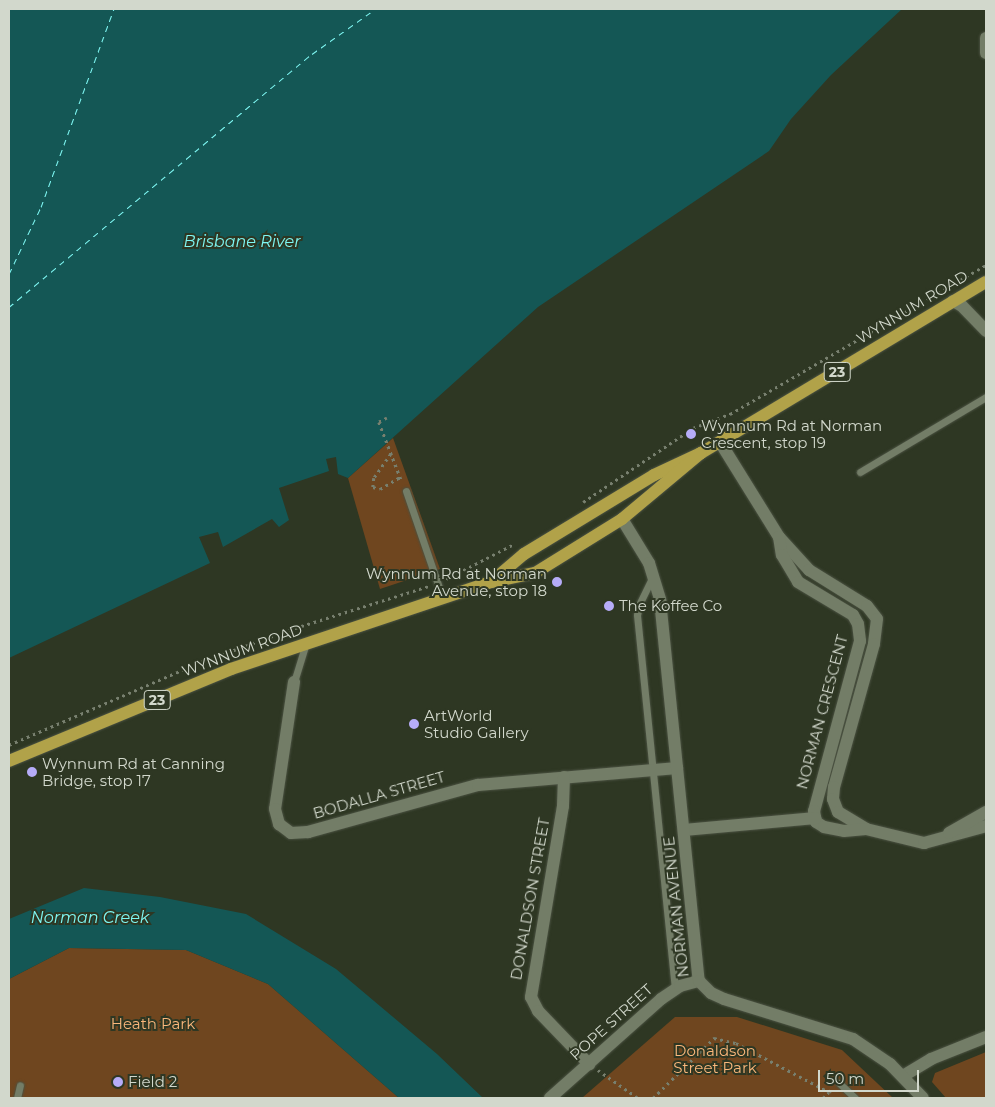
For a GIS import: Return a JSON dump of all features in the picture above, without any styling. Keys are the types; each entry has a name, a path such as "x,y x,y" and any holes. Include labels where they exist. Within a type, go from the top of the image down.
{"main road":[{"name":"WYNNUM ROAD","path":"9,761 231,669 306,642 491,582 525,576 546,568 622,519 701,454 986,282"},
{"name":"WYNNUM ROAD","path":"491,582 524,554 654,475 701,454"},
{"name":"NORMAN AVENUE","path":"611,502 622,519"}],"street":[{"path":"986,38 986,53"},
{"path":"953,302 962,306 986,331"},
{"name":"NORMAN CRESCENT","path":"720,442 779,537 809,570 867,606 878,619 874,644 833,793 838,812 866,829 918,842 943,838 986,826"},
{"name":"NORMAN AVENUE","path":"622,519 654,574 662,617 699,981 718,996 853,1039 876,1053 903,1076 923,1098"},
{"name":"NORMAN CRESCENT","path":"779,537 782,555 796,579 853,616 861,635 816,796 815,818 819,825 841,831 866,829"},
{"name":"BODALLA STREET","path":"294,682 275,809 279,824 291,833 305,833 464,787 677,768"},
{"name":"DONALDSON STREET","path":"564,777 563,806 531,996 542,1016 589,1064"},
{"name":"NORMAN CRESCENT","path":"943,838 986,812"},
{"path":"684,830 815,818"},
{"name":"POPE STREET","path":"550,1098 675,988 699,981"},
{"path":"903,1076 931,1059 986,1037"}],"lane":[{"path":"860,472 986,397"},
{"path":"406,492 442,599"},
{"name":"NORMAN AVENUE","path":"654,574 639,604 637,615 651,769 675,988"},
{"name":"BODALLA STREET","path":"294,682 306,642"},
{"path":"839,1083 855,1098"},
{"path":"17,1098 20,1085"}],"path":[{"path":"580,504 693,428 730,414 986,265"},
{"path":"387,418 379,422 406,492"},
{"path":"391,454 374,478 373,487 380,489 400,477"},
{"path":"9,745 203,661 295,628 437,583 517,543"},
{"path":"654,1098 714,1038 736,1044 829,1092"},
{"path":"589,1064 638,1098"},
{"path":"823,1098 839,1083"}],"green space":[{"path":"393,438 440,569 380,589 348,478"},
{"name":"Heath Park","path":"69,948 186,950 268,984 399,1098 9,1098 9,979"},
{"name":"Donaldson Street Park","path":"675,1017 737,1017 842,1050 893,1098 582,1098"},
{"path":"986,1052 986,1098 946,1098 932,1082 935,1073"}],"water":[{"name":"Brisbane River","path":"9,9 902,9 831,75 791,119 769,151 538,307 348,478 338,474 336,457 326,459 329,471 279,488 289,520 279,527 272,519 223,547 218,532 199,537 210,563 9,658"},
{"name":"Norman Creek","path":"84,888 160,897 246,914 336,969 437,1054 483,1098 399,1098 268,984 186,950 69,948 9,979 9,919"}],"ferry route":[{"path":"9,274 41,207 114,9"},
{"path":"9,307 312,54 375,9"}],"place":[{"name":"Wynnum Rd at Norman Crescent, stop 19","path":"691,434"},
{"name":"Wynnum Rd at Norman Avenue, stop 18","path":"557,582"},
{"name":"The Koffee Co","path":"609,606"},
{"name":"ArtWorld Studio Gallery","path":"414,724"},
{"name":"Wynnum Rd at Canning Bridge, stop 17","path":"32,772"},
{"name":"Field 2","path":"118,1082"}]}
